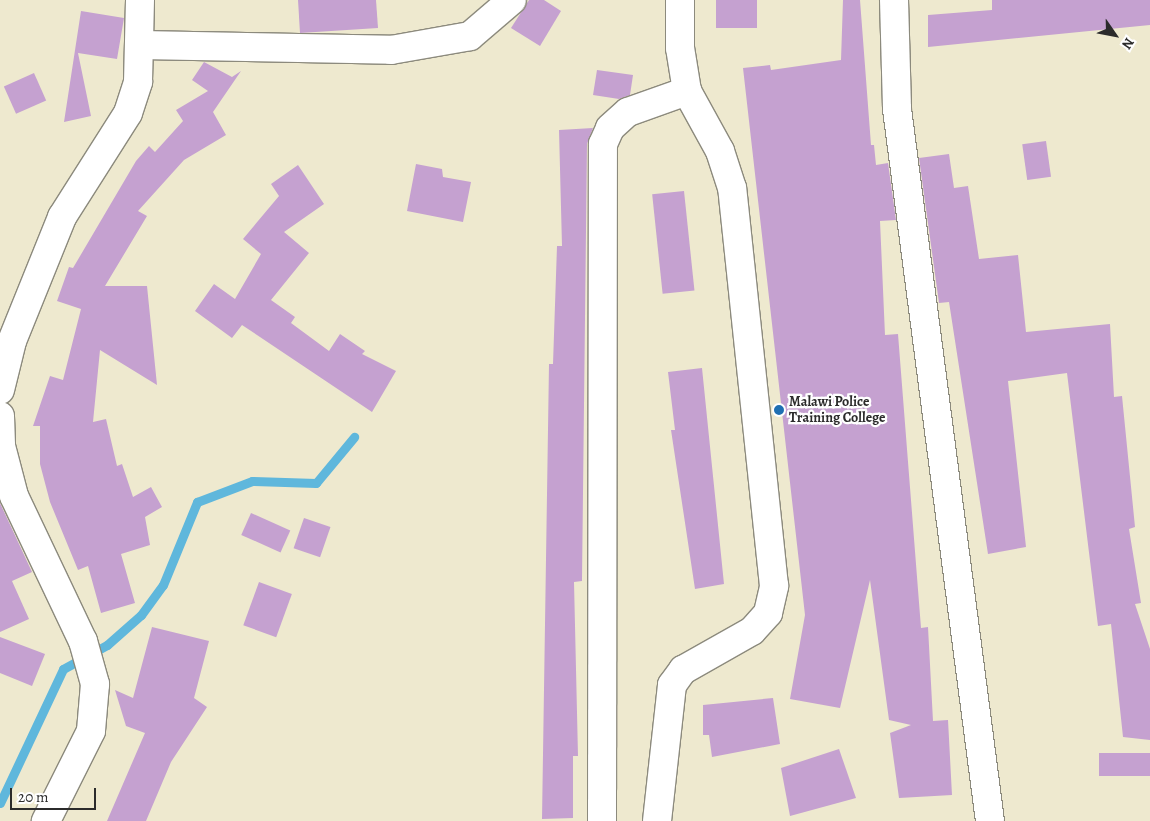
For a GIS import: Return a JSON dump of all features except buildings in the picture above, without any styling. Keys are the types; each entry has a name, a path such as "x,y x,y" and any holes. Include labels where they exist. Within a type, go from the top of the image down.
{"street":[{"path":"0,390 12,342 62,217 128,113 138,82 141,45 140,0"},
{"path":"141,45 391,50 470,36 512,0"},
{"path":"657,821 672,685 682,670 752,631 768,613 774,586 732,188 720,151 687,91 680,48 680,0"},
{"path":"894,0 897,109 990,821"},
{"path":"602,821 603,144 610,128 628,112 687,91"},
{"path":"0,416 1,446 7,498 83,641 95,684 92,731 46,821"}],"waterway":[{"path":"0,803 63,669 107,645 141,615 163,585 197,502 252,481 316,483 354,437"}],"place":[{"name":"Malawi Police Training College","path":"779,410"}]}
